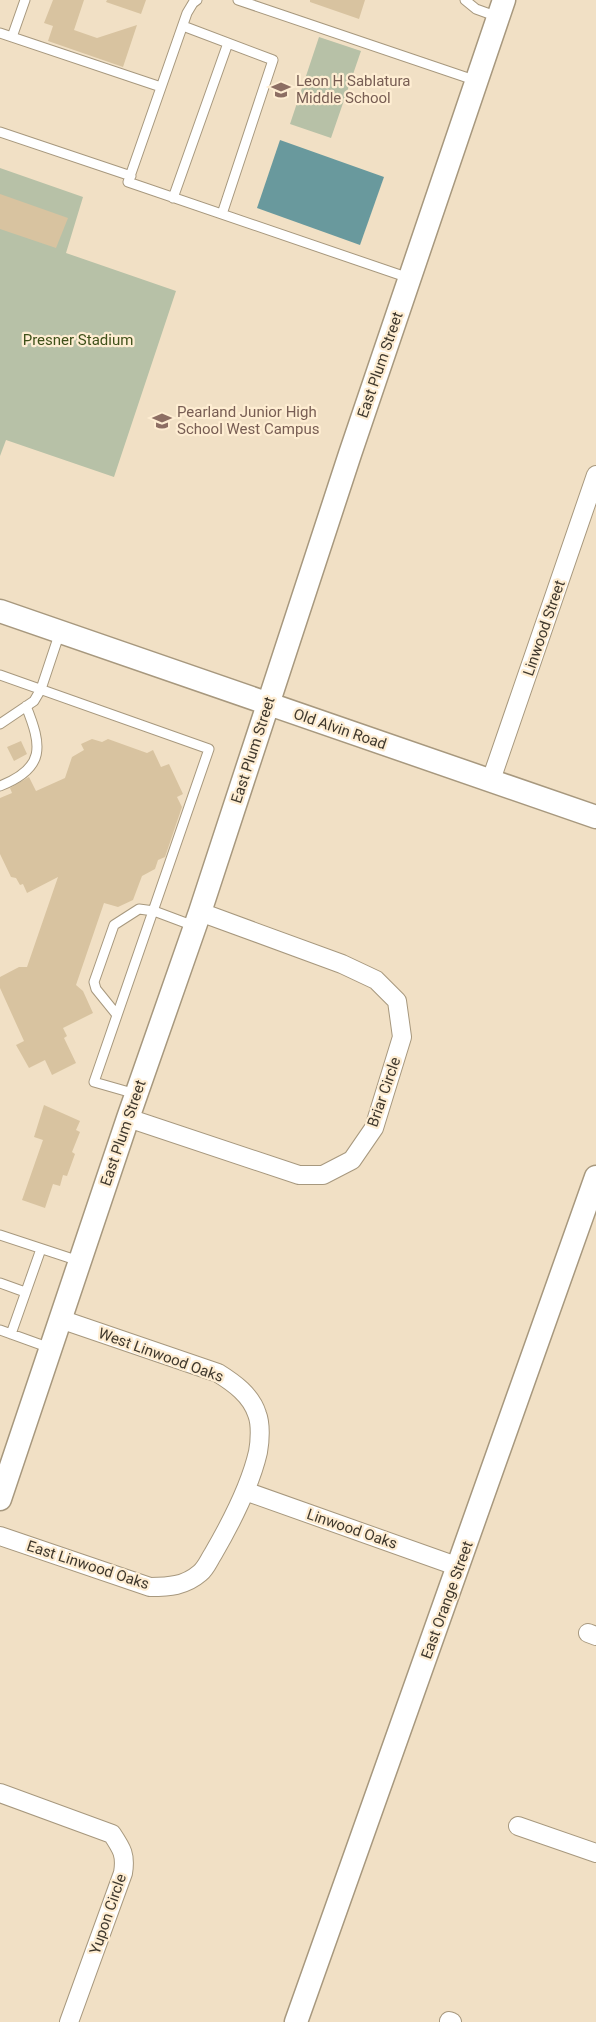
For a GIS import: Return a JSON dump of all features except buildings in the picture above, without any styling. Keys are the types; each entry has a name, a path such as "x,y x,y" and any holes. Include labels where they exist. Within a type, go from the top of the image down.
{"street":[{"name":"East Plum Street","path":"0,1498 79,1261 197,919 409,278 501,9"},
{"name":"Linwood Street","path":"491,780 596,475"},
{"name":"Old Alvin Road","path":"0,611 596,817"},
{"name":"Briar Circle","path":"128,1118 300,1174 323,1176 352,1160 374,1128 402,1037 397,1001 376,980 342,964 197,919"},
{"name":"East Orange Street","path":"296,2022 596,1177"},
{"name":"West Linwood Oaks","path":"60,1319 218,1374 246,1394 258,1414 259,1429 258,1452 245,1491"},
{"name":"Linwood Oaks","path":"245,1491 459,1566"},
{"name":"East Linwood Oaks","path":"0,1536 150,1586 168,1587 185,1583 202,1572 225,1533 245,1491"},
{"name":"Yupon Circle","path":"0,1793 112,1834 121,1847 125,1860 123,1873 69,2022"},
{"path":"518,1826 596,1853"}],"lane":[{"path":"12,38 25,0"},
{"path":"197,0 187,13 182,26 128,182 409,278"},
{"path":"238,0 476,81"},
{"path":"465,0 476,9 501,9"},
{"path":"182,26 273,60 222,214"},
{"path":"0,33 161,87"},
{"path":"173,198 228,43"},
{"path":"0,132 131,176"},
{"path":"0,724 34,701 41,690 60,632"},
{"path":"0,675 209,749 94,1082 136,1094"},
{"path":"0,786 16,779 30,767 35,758 38,744 36,732 26,706"},
{"path":"117,1015 96,989 94,982 114,925 139,909 197,919"},
{"path":"0,1235 79,1261"},
{"path":"10,1334 41,1249"},
{"path":"0,1283 26,1292"},
{"path":"0,1330 50,1348"}],"green space":[{"path":"319,37 361,51 331,138 290,124"},
{"name":"Presner Stadium","path":"0,168 83,197 66,253 176,291 114,477 6,440 0,456"}],"water":[{"path":"280,140 384,177 360,245 257,208"}],"place":[{"name":"Leon H Sablatura Middle School","path":"281,90"},
{"name":"Pearland Junior High School West Campus","path":"162,421"}]}
